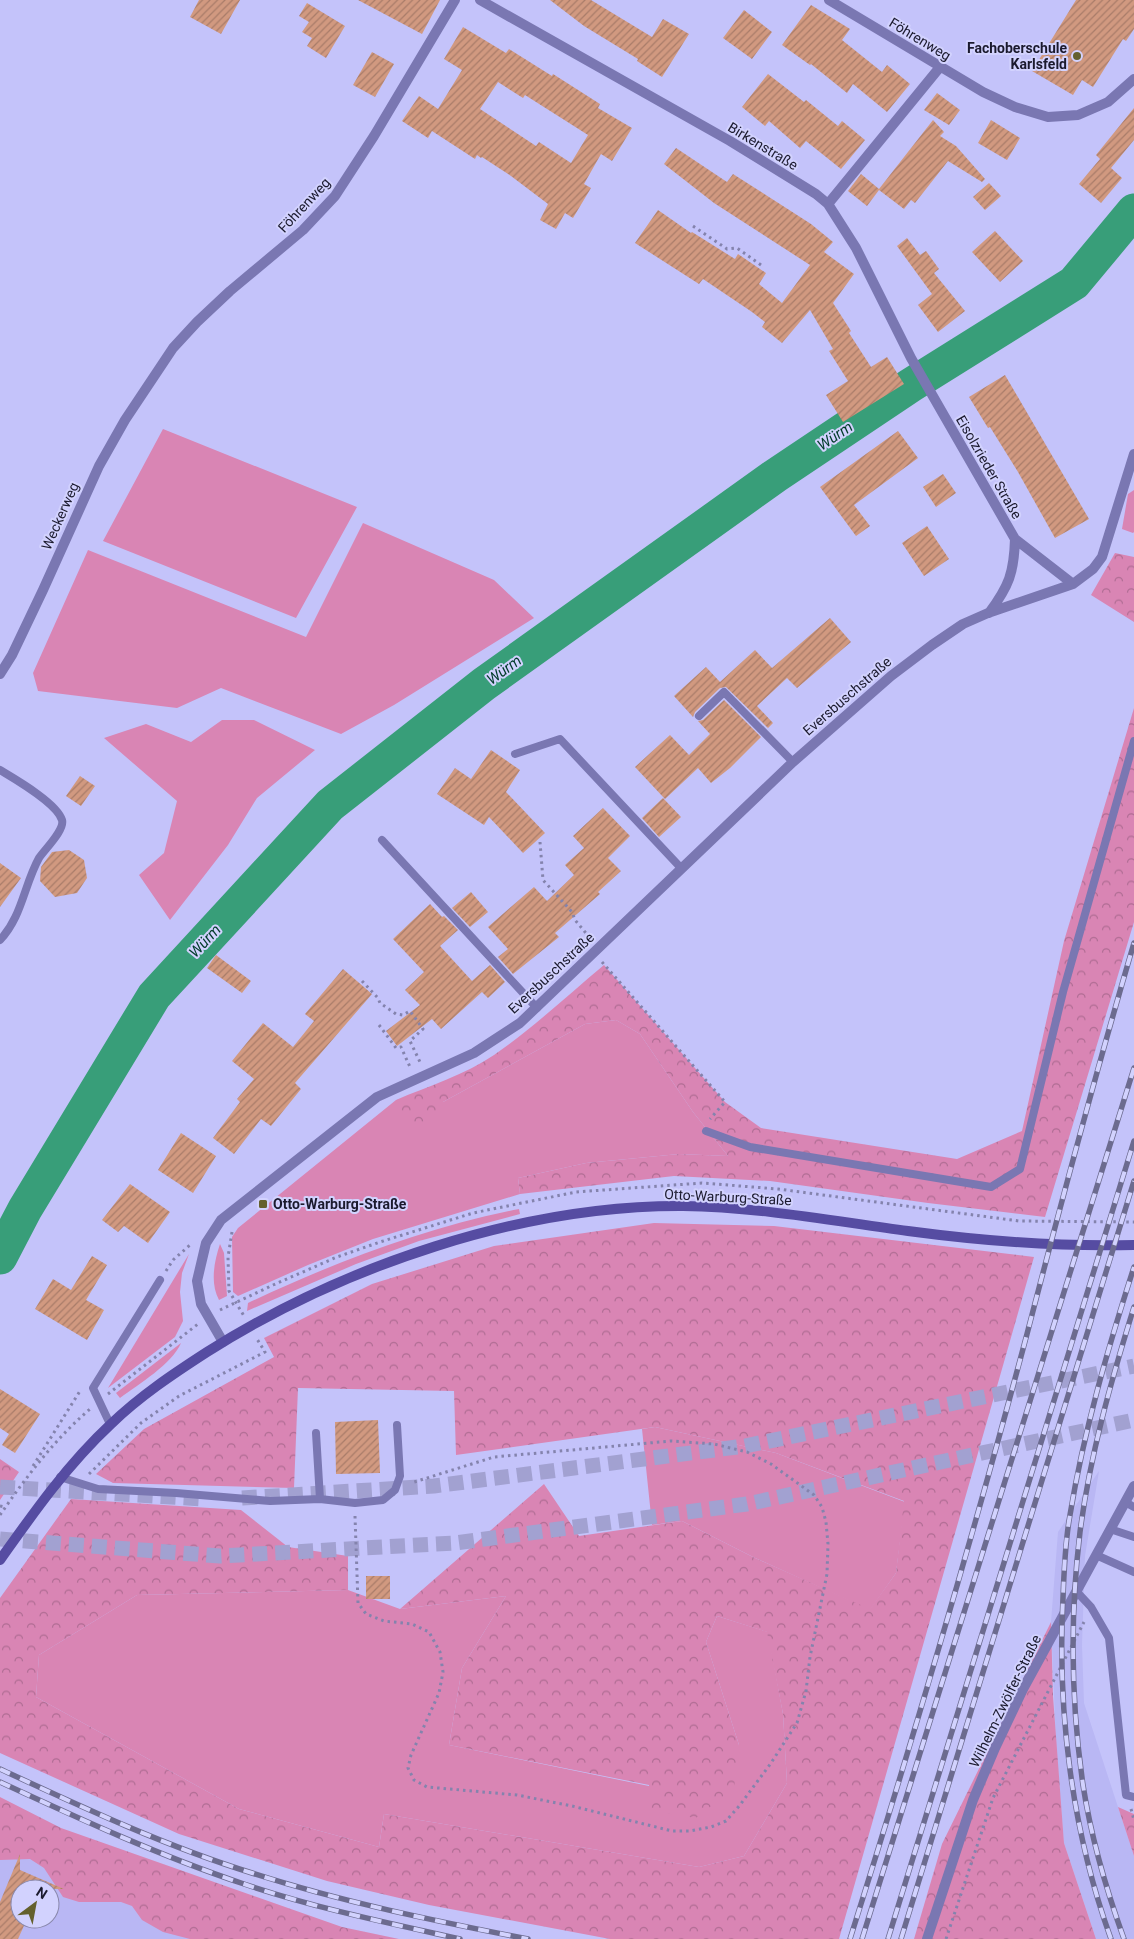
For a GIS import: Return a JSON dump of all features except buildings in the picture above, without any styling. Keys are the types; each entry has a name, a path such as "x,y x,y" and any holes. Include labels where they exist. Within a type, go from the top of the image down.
{"main road":[{"name":"Otto-Warburg-Straße","path":"223,1342 296,1301 381,1265 447,1243 520,1224 599,1211 681,1206 768,1211 911,1231 1026,1244 1134,1245"},
{"path":"0,1560 60,1477 110,1424 173,1374 223,1342"}],"street":[{"name":"Föhrenweg","path":"155,375 173,348 197,322 230,291 303,230 335,196 374,136 455,0"},
{"name":"Birkenstraße","path":"480,0 730,141 816,194 828,204 859,254 911,358 939,408"},
{"name":"Föhrenweg","path":"829,0 983,92 1015,107 1048,117 1078,115 1108,102 1134,79"},
{"path":"828,204 940,67"},
{"name":"Weckerweg","path":"0,674 12,655 43,590 99,466 125,420 155,375"},
{"name":"Eisolzrieder Straße","path":"939,408 1015,539 1073,584"},
{"name":"Eversbuschstraße","path":"223,1342 201,1304 197,1281 206,1243 221,1220 377,1097 474,1053 520,1023 793,762 891,676 918,655 954,629 988,613 1073,584 1093,570 1102,557 1134,454"},
{"name":"Eisolzrieder Straße","path":"988,613 1004,592 1014,565 1015,539"},
{"name":"Wilhelm-Zwölfer-Straße","path":"927,1939 974,1800 995,1748 1023,1689 1110,1529 1129,1505 1134,1486"}],"lane":[{"path":"699,716 724,692 793,762"},
{"path":"515,754 560,739 681,868"},
{"path":"706,1131 750,1147 991,1187 1020,1169 1064,992 1134,741"},
{"path":"0,770 41,797 57,811 62,821 61,828 39,858 18,915 8,932 0,940"},
{"path":"382,840 537,1008"},
{"path":"110,1424 93,1388 160,1280"},
{"path":"60,1477 98,1489 270,1501 320,1499 355,1503 383,1500 395,1490 400,1476 397,1425"},
{"path":"316,1433 320,1499"},
{"path":"1110,1529 1134,1537"},
{"path":"1096,1555 1134,1572"},
{"path":"1077,1592 1091,1607 1109,1638 1126,1795 1134,1797"}],"path":[{"path":"693,226 727,249 737,248 761,265"},
{"path":"540,842 543,880 572,912 575,920 596,950 725,1102 707,1122 706,1131"},
{"path":"362,982 378,998 380,1004 396,1014 403,1015 410,1011 423,1029 410,1041 421,1076"},
{"path":"379,1025 396,1048 400,1047 421,1076"},
{"path":"235,1227 229,1240 228,1273 229,1291 236,1302"},
{"path":"79,1483 141,1423 179,1396 264,1352 249,1326"},
{"path":"355,1503 358,1603 366,1614 384,1621 412,1624 430,1632 440,1652 443,1672 439,1693 411,1755 408,1768 414,1780 427,1786 517,1795 572,1806 672,1831 690,1831 711,1827 726,1821 740,1806 785,1744 797,1723 806,1691 810,1657 828,1574 826,1522 822,1507 814,1495 771,1464 747,1452 714,1444 671,1442 494,1458 422,1479 395,1490"},
{"path":"0,1506 5,1507"},
{"path":"946,1939 993,1798 1091,1607"}],"shaded area":[{"path":"1099,1471 1085,1556 1082,1645 1084,1703 1134,1856 1134,1939 1096,1939 1064,1843 1056,1744 1051,1622 1058,1532"},
{"path":"0,1822 239,1939 0,1939"}],"green space":[{"path":"163,429 357,507 296,618 103,541"},
{"path":"1134,490 1133,533 1122,529 1128,494"},
{"path":"363,523 494,580 534,618 394,705 341,734 221,688 177,708 38,691 33,673 88,550 306,637"},
{"path":"1115,553 1134,557 1134,622 1091,595"},
{"path":"1134,708 1134,922 1045,1217 770,1181 674,1176 520,1194 518,1178 586,1163 679,1154 728,1156 693,1112 640,1034 616,1020 585,1024 443,1102 434,1122 412,1126 396,1109 396,1100 459,1074 494,1055 536,1023 604,965 725,1102 761,1128 957,1159 1022,1131 1064,941"},
{"path":"222,720 254,720 315,750 257,798 228,845 170,920 139,875 164,853 177,801 104,738 146,724 191,742"},
{"path":"616,1020 640,1034 693,1112 728,1156 679,1154 586,1163 518,1178 520,1194 373,1239 238,1296 233,1292 232,1237 238,1228 396,1100 396,1109 443,1102 585,1024"},
{"path":"519,1209 520,1214 419,1241 356,1264 247,1311 248,1303 347,1260 414,1236"},
{"path":"654,1223 774,1226 1034,1257 839,1939 610,1939 429,1905 327,1881 179,1834 0,1753 0,1598 71,1499 241,1510 288,1547 348,1556 348,1590 137,1595 39,1655 36,1697 239,1809 379,1847 384,1814 699,1867 744,1856 787,1783 783,1714 767,1632 717,1616 706,1642 739,1745 734,1788 696,1818 651,1811 649,1785 449,1745 462,1668 506,1596 400,1609 544,1484 579,1536 682,1521 753,1557 870,1609 896,1573 904,1501 776,1453 655,1427 456,1455 454,1391 298,1388 294,1488 113,1483 96,1474 144,1429 274,1357 264,1338 372,1284 494,1246"},
{"path":"220,1244 224,1253 227,1296 219,1300 216,1293 214,1272"},
{"path":"189,1254 182,1273 180,1292 183,1321 175,1337 108,1388"},
{"path":"181,1343 177,1351 163,1366 120,1398 116,1393"},
{"path":"655,1427 776,1453 905,1502 896,1573 870,1610 753,1557 682,1521 652,1525 642,1429"},
{"path":"0,1459 19,1472 0,1500"},
{"path":"348,1590 400,1609 506,1596 462,1668 449,1745 649,1786 739,1745 706,1642 717,1616 768,1632 783,1714 787,1783 744,1856 699,1867 384,1814 379,1847 239,1809 36,1697 39,1655 137,1595"},
{"path":"1051,1622 1053,1696 1064,1843 1096,1939 914,1939 942,1844"},
{"path":"0,1797 61,1828 342,1927 399,1939 190,1939 163,1932 142,1920 132,1906 121,1902 79,1902 63,1897 60,1892 60,1879 51,1879 44,1868 30,1859 0,1860"},
{"path":"1118,1807 1134,1814 1134,1856"}],"waterway":[{"name":"Würm","path":"0,1257 25,1209 154,996 330,805 484,684 775,476 911,385 1074,283 1134,211"}],"tunnel":[{"path":"242,1498 434,1486 745,1446 1134,1366"},
{"path":"0,1539 220,1556 455,1543 747,1504 1134,1420"},
{"path":"0,1487 204,1499"}],"railway":[{"path":"850,1939 964,1562 1092,1089 1134,943"},
{"path":"862,1939 1134,1068"},
{"path":"888,1939 1134,1141"},
{"path":"901,1939 1134,1181"},
{"path":"1111,1939 1097,1898 1086,1856 1070,1771 1062,1684 1064,1567 1067,1535 1082,1452 1106,1359 1134,1267"},
{"path":"1124,1939 1100,1863 1083,1785 1076,1722 1073,1627 1080,1532 1089,1475 1109,1390 1134,1307"},
{"path":"0,1769 187,1851 252,1873 354,1902 528,1939"},
{"path":"0,1782 151,1849 244,1884 325,1908 460,1939"}],"place":[{"name":"Fachoberschule Karlsfeld","path":"1077,56"},
{"name":"Otto-Warburg-Straße","path":"263,1204"}]}
